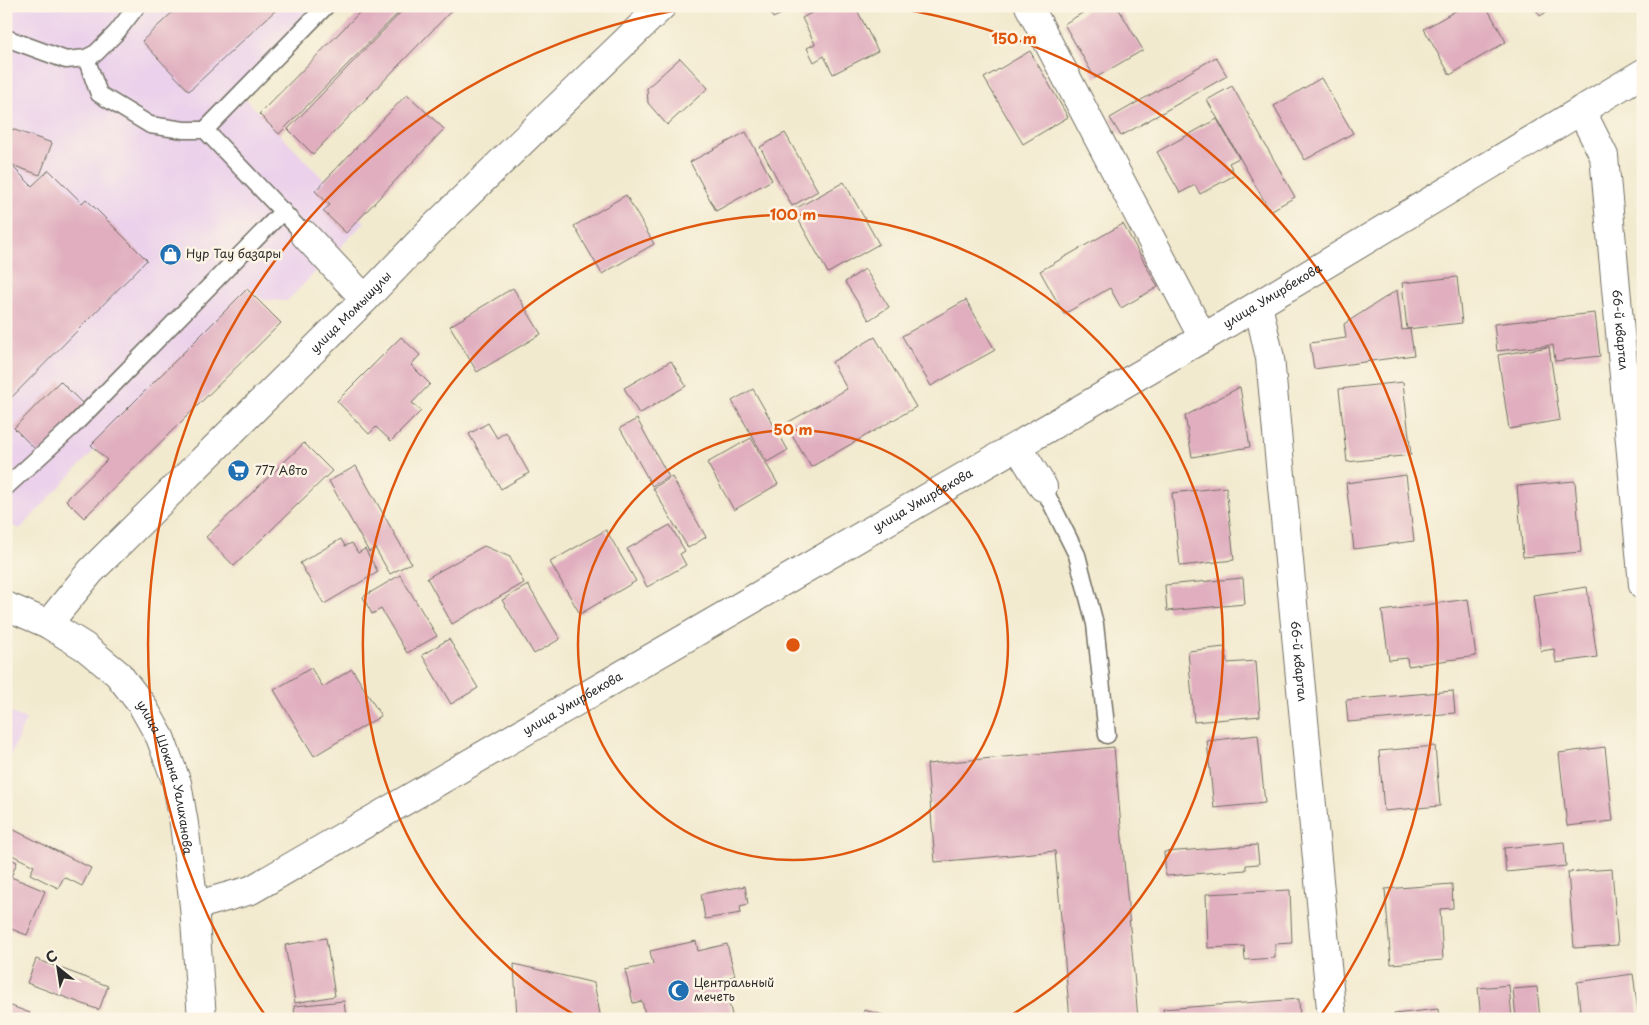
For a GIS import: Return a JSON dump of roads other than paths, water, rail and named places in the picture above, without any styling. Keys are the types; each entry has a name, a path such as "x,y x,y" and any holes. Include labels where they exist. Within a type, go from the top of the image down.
{"street":[{"name":"улица Момышулы","path":"48,624 91,571 365,299 433,228 662,6"},
{"path":"1029,6 1203,338"},
{"name":"улица Умирбекова","path":"194,906 251,890 1018,447 1643,73"},
{"name":"66-й квартал","path":"1581,110 1604,156 1643,585"},
{"path":"305,235 365,299"},
{"name":"66-й квартал","path":"1258,305 1270,358 1332,1019"},
{"path":"1018,447 1043,488"},
{"name":"улица Шокана Уалиханова","path":"6,606 48,624 85,646 118,674 142,705 160,738 177,783 184,824 194,906 202,1019"}],"lane":[{"path":"6,38 66,60 86,58 96,53 116,33 137,6"},
{"path":"86,58 99,94 150,125 184,130 205,130 326,6"},
{"path":"205,130 305,235"},
{"path":"6,487 73,426 283,211"},
{"path":"1043,488 1077,555 1095,624 1107,735"}],"place":[{"name":"Нур Тау базары","path":"170,254"},
{"name":"777 Авто","path":"239,471"},
{"name":"Центральный мечеть","path":"678,990"}]}
